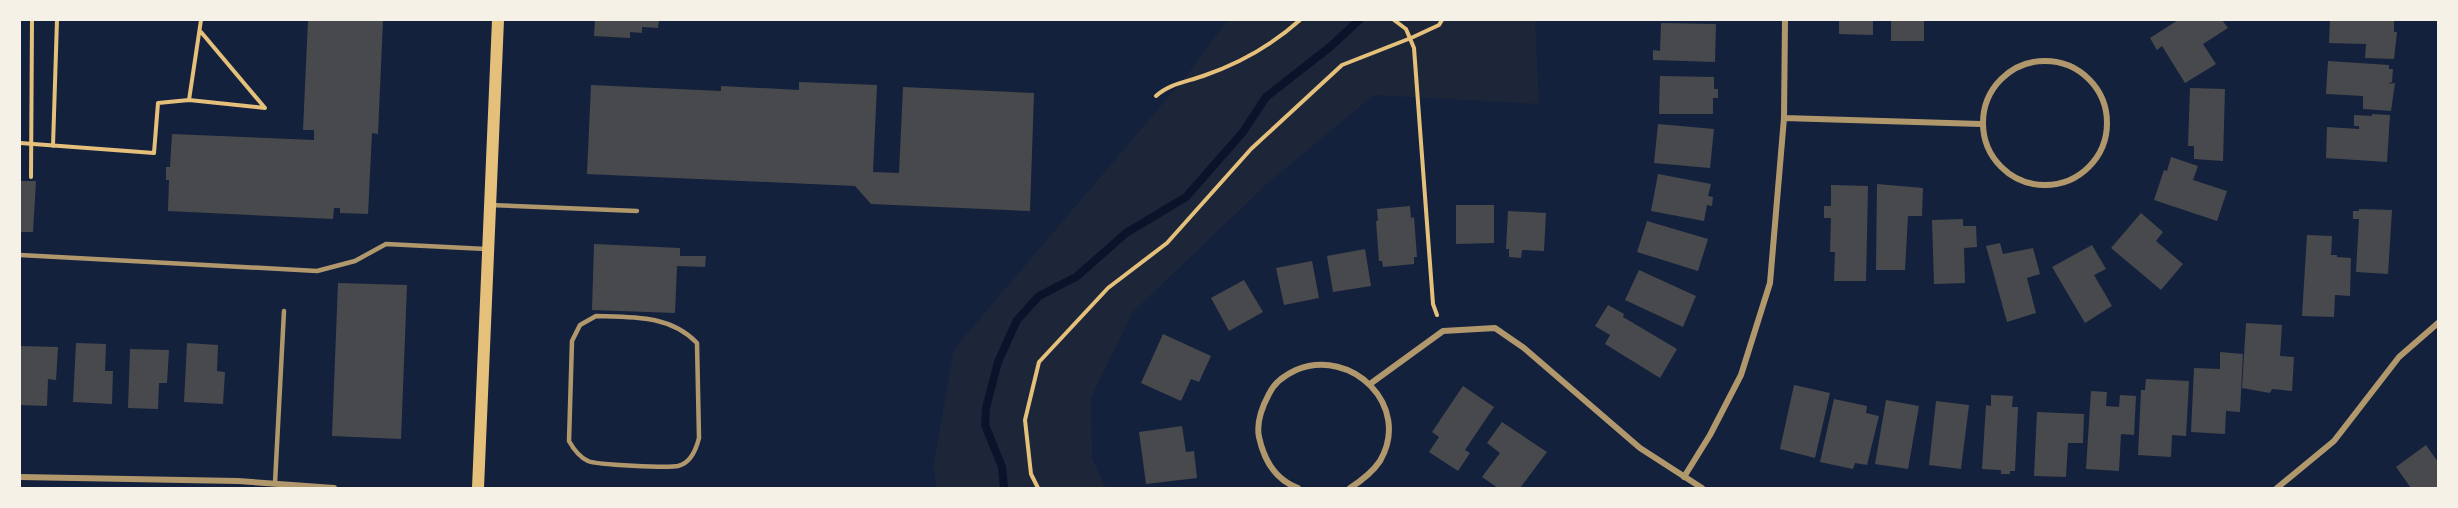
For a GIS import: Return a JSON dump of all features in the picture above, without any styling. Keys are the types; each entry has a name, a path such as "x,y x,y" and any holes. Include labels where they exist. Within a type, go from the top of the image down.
{"main road":[{"path":"478,489 498,20"}],"street":[{"path":"1684,477 1710,435 1741,375 1770,283 1784,118 1785,20"},
{"path":"2046,60 2066,64 2084,74 2097,88 2105,107 2108,127 2103,147 2091,165 2075,178 2055,184 2034,184 2014,177 1998,164 1987,145 1981,124 1985,105 1994,87 2008,72 2026,63 2046,60"},
{"path":"1784,118 1981,124"},
{"path":"2277,489 2334,441 2399,357 2439,323"},
{"path":"1370,384 1443,331 1495,328 1524,348 1641,448 1702,489"},
{"path":"1298,489 1274,472 1262,452 1258,431 1261,409 1271,389 1287,374 1308,365 1330,364 1352,370 1370,384 1382,401 1388,420 1387,441 1380,461 1367,477 1350,489"},
{"path":"20,477 238,485 276,483 334,489"}],"lane":[{"path":"490,205 637,211"},
{"path":"20,255 317,271 355,261 386,244 488,249"},
{"path":"276,483 284,311"},
{"path":"596,316 656,319 686,331 697,343 699,438 696,451 689,459 678,466 602,464 588,461 576,454 569,441 572,341 580,325 596,316"}],"path":[{"path":"31,177 32,20"},
{"path":"53,146 57,20"},
{"path":"189,100 201,20"},
{"path":"1156,96 1170,86 1204,76 1260,49 1300,20"},
{"path":"1394,20 1406,29 1411,38 1416,71 1433,304 1443,331"},
{"path":"1038,489 1031,474 1025,420 1039,362 1108,288 1167,243 1251,149 1342,65 1411,38 1438,25 1442,20"},
{"path":"20,143 154,153 158,103 189,100 265,108 201,32"}],"shaded area":[{"path":"1227,20 1535,20 1539,104 1374,95 1269,182 1133,312 1091,397 1092,459 1106,488 937,488 933,468 954,349 1188,74"}],"building":[{"path":"308,20 383,20 378,134 372,133 368,214 340,213 340,208 334,208 333,219 168,211 169,180 166,180 166,167 170,167 172,134 314,140 314,130 303,130"},
{"path":"595,20 659,20 658,28 642,27 642,33 630,32 630,38 594,36"},
{"path":"1839,20 1873,20 1873,35 1839,34"},
{"path":"1891,20 1924,20 1924,41 1891,41"},
{"path":"2178,20 2222,20 2228,28 2203,44 2216,64 2185,83 2162,46 2157,50 2150,38"},
{"path":"2330,20 2394,20 2394,32 2397,32 2394,59 2365,58 2366,44 2329,43"},
{"path":"1661,23 1716,24 1715,62 1653,60 1653,50 1660,51"},
{"path":"2328,61 2389,65 2389,69 2393,69 2392,82 2388,84 2395,83 2391,111 2363,109 2363,96 2326,94"},
{"path":"1660,76 1714,77 1714,89 1718,89 1718,98 1713,98 1713,114 1659,114"},
{"path":"799,82 877,85 873,172 899,173 903,87 1034,93 1030,211 871,204 855,186 587,174 591,85 721,91 721,86 799,90"},
{"path":"2190,88 2225,89 2223,161 2194,159 2194,146 2188,146"},
{"path":"2372,114 2390,115 2387,162 2326,158 2327,127 2359,129 2359,126 2354,126 2354,115 2372,116"},
{"path":"1658,124 1714,129 1710,168 1654,163"},
{"path":"2171,157 2198,166 2193,180 2227,191 2217,221 2154,200"},
{"path":"1658,174 1711,184 1708,196 1713,197 1712,206 1707,205 1704,221 1651,211"},
{"path":"20,181 36,181 33,232 20,232"},
{"path":"1877,184 1923,188 1922,216 1908,216 1905,270 1876,270"},
{"path":"1831,185 1868,186 1866,281 1834,281 1835,252 1830,252 1831,218 1824,218 1824,206 1831,206"},
{"path":"1456,205 1494,205 1494,243 1456,244"},
{"path":"1410,206 1411,218 1414,217 1417,257 1414,257 1414,264 1383,267 1382,261 1379,261 1377,209"},
{"path":"2359,209 2392,210 2388,274 2356,272 2359,219 2353,219 2353,211 2359,211"},
{"path":"1508,211 1546,213 1544,251 1522,250 1521,258 1509,257 1509,249 1506,249"},
{"path":"2141,213 2163,232 2156,241 2183,264 2161,290 2111,248"},
{"path":"1963,219 1963,226 1976,226 1977,247 1964,248 1965,283 1934,284 1932,220"},
{"path":"1647,221 1708,239 1698,271 1637,252"},
{"path":"2307,235 2332,236 2331,255 2351,258 2350,296 2335,295 2334,317 2302,316"},
{"path":"2000,243 2003,254 2033,248 2040,274 2027,278 2036,313 2007,322 1986,246"},
{"path":"594,244 680,248 680,256 706,256 705,267 677,266 675,313 592,310"},
{"path":"2092,245 2106,269 2094,275 2112,306 2085,323 2052,267"},
{"path":"1365,249 1371,286 1333,292 1327,256"},
{"path":"1312,261 1319,298 1284,305 1276,268"},
{"path":"1639,270 1696,296 1683,327 1625,300"},
{"path":"1244,280 1263,312 1229,331 1211,298"},
{"path":"338,283 407,285 401,439 332,436"},
{"path":"1608,305 1624,314 1623,317 1677,349 1660,378 1605,344 1610,335 1595,326"},
{"path":"2246,323 2282,325 2280,356 2294,357 2292,391 2272,389 2270,393 2242,388"},
{"path":"1163,334 1211,356 1199,382 1191,379 1181,401 1141,383"},
{"path":"76,343 106,344 105,371 113,371 112,404 73,402"},
{"path":"187,343 218,345 217,371 225,372 223,404 184,402"},
{"path":"20,346 58,347 56,380 48,379 47,406 20,405"},
{"path":"130,349 169,350 167,383 159,383 158,409 128,408"},
{"path":"2220,352 2243,354 2240,412 2226,411 2225,434 2191,432 2194,368 2220,369"},
{"path":"2146,379 2189,381 2186,436 2172,435 2171,457 2138,455 2141,390 2145,390"},
{"path":"1794,385 1830,393 1815,458 1780,449"},
{"path":"1463,386 1494,407 1465,450 1470,453 1458,471 1429,452 1439,437 1432,432"},
{"path":"2091,391 2107,392 2106,406 2119,407 2120,395 2136,396 2134,435 2121,434 2119,471 2086,469"},
{"path":"1991,395 2013,396 2012,407 2018,407 2015,471 2010,471 2010,474 2001,474 2001,470 1982,469 1986,405 1991,406"},
{"path":"1834,399 1867,406 1866,413 1879,416 1867,465 1855,463 1853,469 1820,462"},
{"path":"1886,400 1919,406 1908,469 1875,464"},
{"path":"1936,401 1969,405 1961,469 1929,465"},
{"path":"2037,412 2084,414 2083,443 2068,443 2066,477 2034,476"},
{"path":"1502,422 1547,452 1520,488 1498,488 1482,477 1500,453 1487,443"},
{"path":"1182,426 1186,452 1194,451 1197,478 1146,484 1139,432"},
{"path":"2426,445 2438,462 2438,488 2411,488 2396,467"}],"waterway":[{"path":"1004,488 1002,467 985,425 986,408 998,362 1017,320 1039,296 1076,277 1126,233 1186,197 1243,132 1266,97 1330,47 1359,20"}]}
